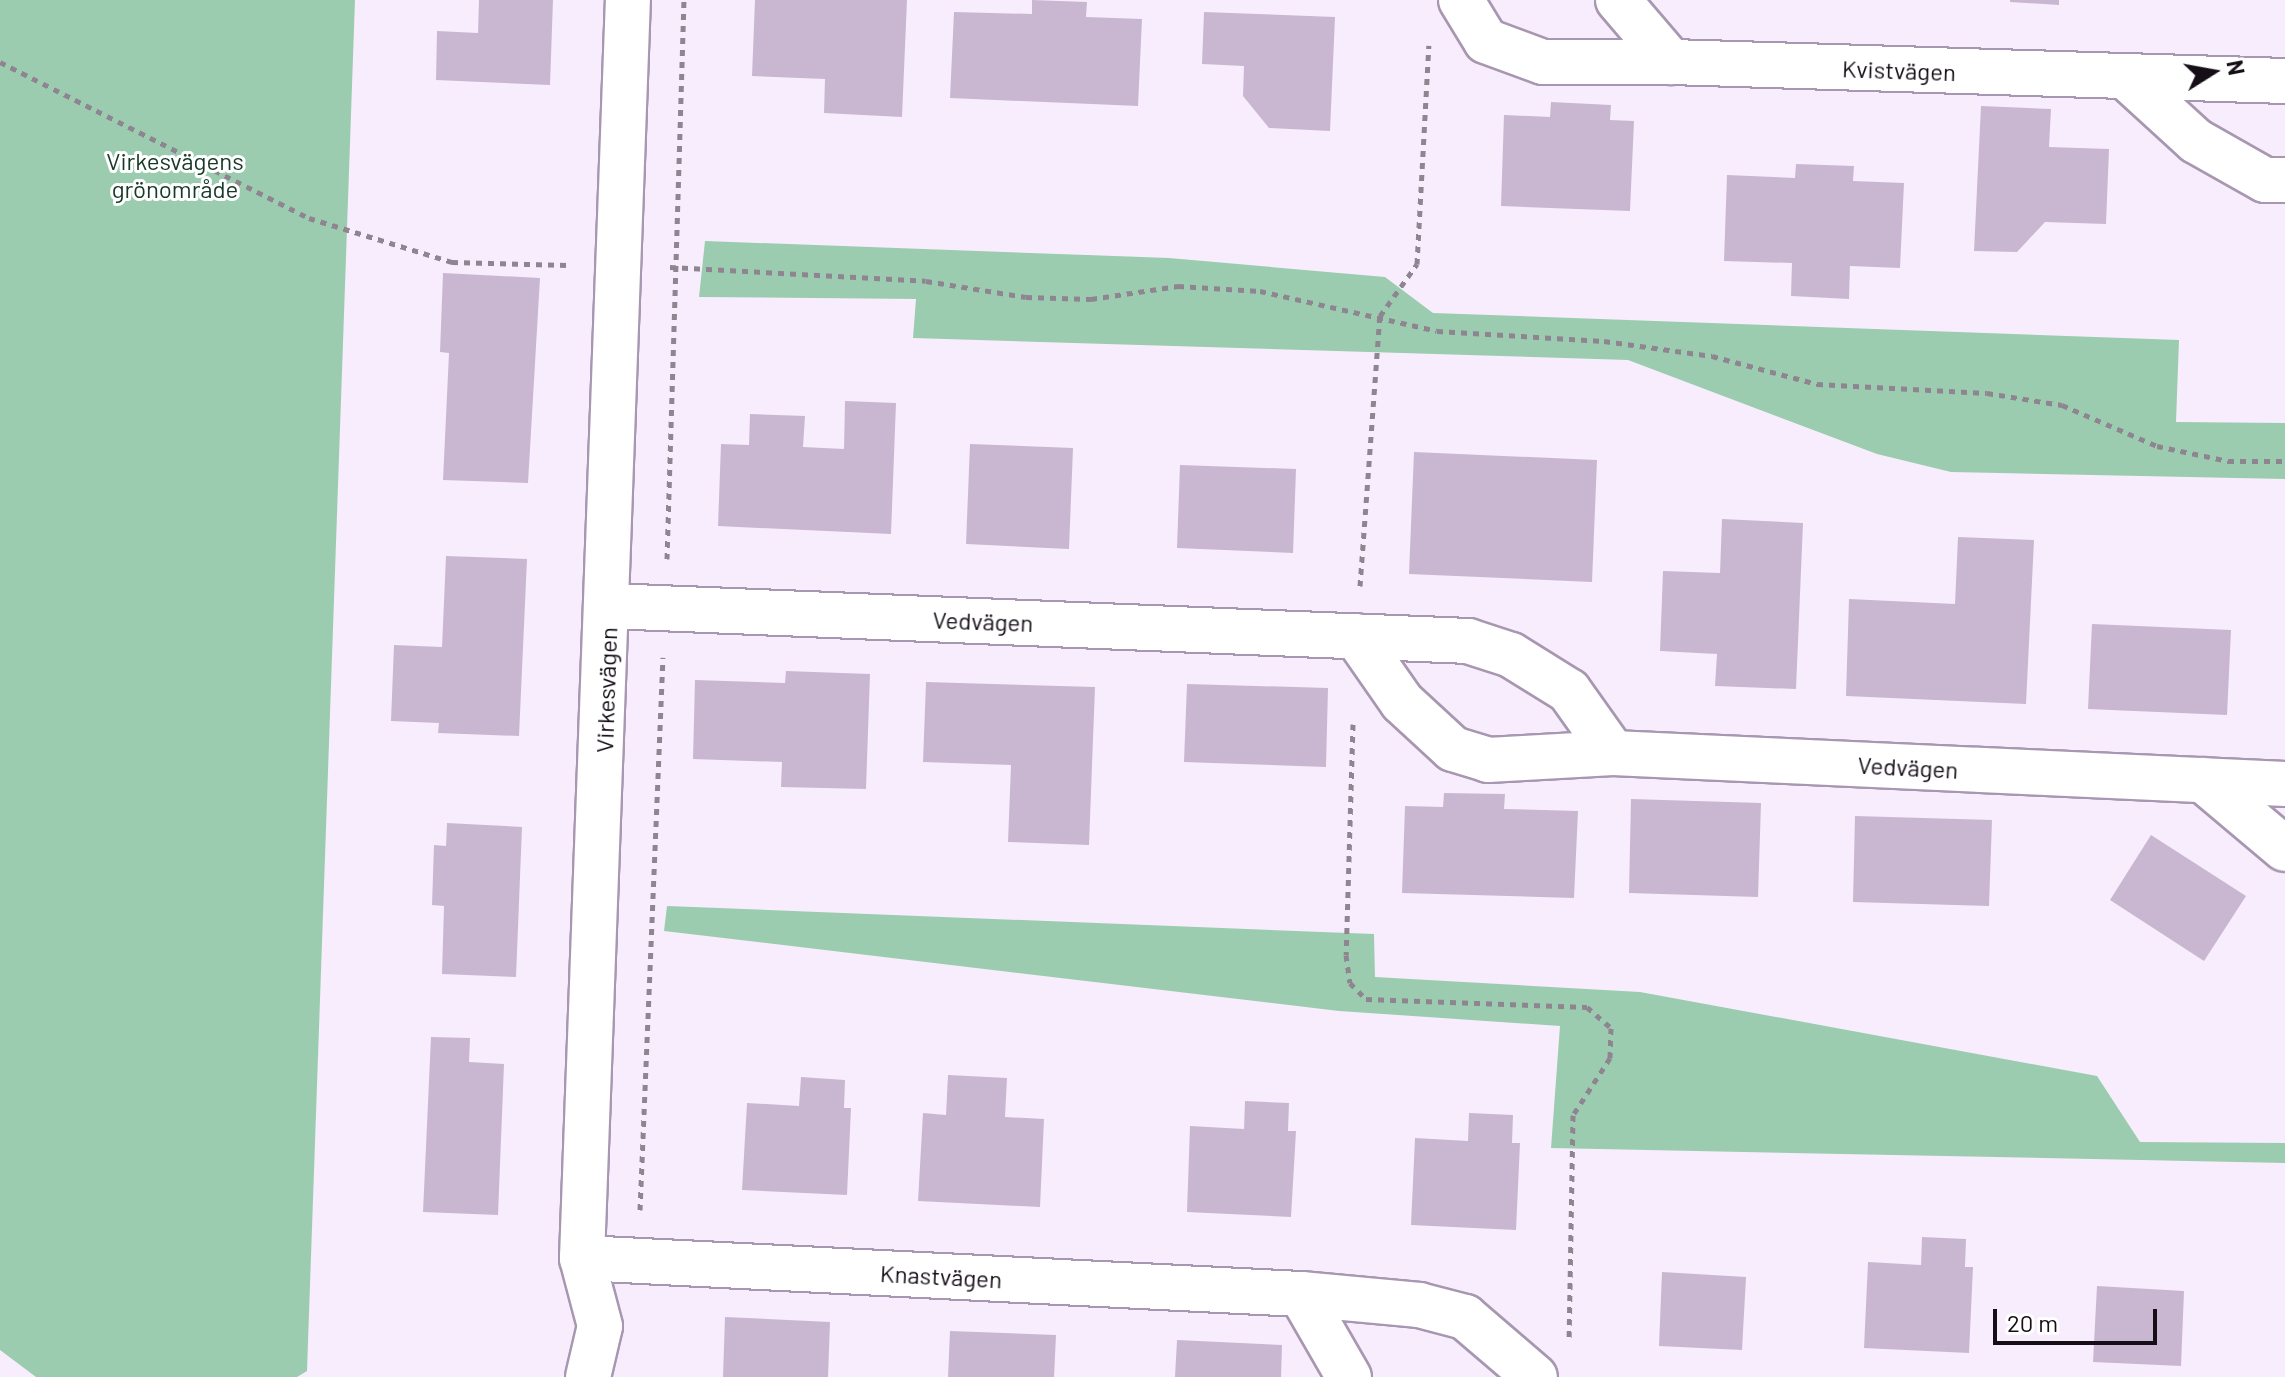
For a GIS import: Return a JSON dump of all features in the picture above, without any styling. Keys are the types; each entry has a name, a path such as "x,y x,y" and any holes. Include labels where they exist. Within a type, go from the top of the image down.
{"street":[{"name":"Virkesvägen","path":"588,1377 600,1326 582,1258 609,606 628,0"},
{"name":"Kvistvägen","path":"1461,0 1486,41 1543,62 1671,62 2285,81"},
{"path":"1618,0 1671,62"},
{"path":"2127,78 2196,141 2265,180 2285,180"},
{"name":"Vedvägen","path":"609,606 1468,641 1511,655 1569,691 1613,753"},
{"name":"Vedvägen","path":"1356,636 1402,702 1453,749 1488,760 1613,753 2285,784"},
{"path":"2203,780 2285,849"},
{"name":"Knastvägen","path":"582,1258 1301,1294 1419,1305 1465,1317 1535,1377"},
{"path":"1301,1294 1349,1377"}],"path":[{"path":"638,1261 665,608 684,0"},
{"path":"0,62 309,218 452,262 676,267 926,281 1026,297 1091,299 1178,286 1260,291 1437,331 1604,341 1712,356 1817,384 1987,393 2062,405 2157,446 2228,461 2285,461"}],"green space":[{"name":"Virkesvägens grönområde","path":"0,0 355,0 307,1371 297,1377 36,1377 0,1350"},
{"path":"705,241 1169,258 1385,277 1433,313 2179,340 2176,422 2285,423 2285,479 1951,472 1877,454 1628,360 913,338 916,299 699,297"},
{"path":"667,906 1374,934 1375,977 1640,992 2097,1076 2140,1142 2285,1143 2285,1163 1551,1148 1560,1026 1339,1011 664,931"}],"building":[{"path":"479,0 553,0 550,85 436,80 437,31 478,33"},
{"path":"755,0 907,0 902,117 824,113 825,79 752,76"},
{"path":"1032,0 1087,2 1086,17 1142,19 1138,106 950,98 954,12 1032,14"},
{"path":"2059,0 2059,5 2010,2"},
{"path":"1204,12 1335,17 1330,131 1269,128 1243,96 1244,66 1202,64"},
{"path":"1551,102 1611,105 1610,120 1634,121 1630,211 1501,206 1504,115 1550,117"},
{"path":"1981,106 2051,109 2049,147 2109,149 2106,224 2045,222 2017,252 1974,251"},
{"path":"1796,164 1854,166 1853,181 1904,183 1900,268 1850,266 1849,299 1791,296 1792,263 1724,261 1727,175 1795,178"},
{"path":"443,273 540,278 528,483 443,480 449,353 440,352"},
{"path":"845,401 896,403 891,534 718,526 721,444 749,445 750,414 805,416 803,447 844,449"},
{"path":"970,444 1073,448 1069,549 966,544"},
{"path":"1414,452 1597,460 1592,582 1409,574"},
{"path":"1180,465 1296,469 1293,553 1177,548"},
{"path":"1722,519 1803,523 1796,689 1715,686 1717,654 1660,651 1663,571 1720,573"},
{"path":"1958,537 2034,540 2026,704 1846,696 1849,599 1955,604"},
{"path":"446,556 527,559 519,736 438,733 439,723 391,721 394,645 442,647"},
{"path":"2092,624 2231,630 2227,715 2088,709"},
{"path":"786,671 870,674 866,789 781,787 782,762 693,759 695,680 785,683"},
{"path":"926,682 1095,687 1089,845 1008,842 1011,765 923,762"},
{"path":"1187,684 1328,688 1326,767 1184,762"},
{"path":"1444,793 1505,794 1504,809 1578,811 1574,898 1402,893 1405,806 1443,807"},
{"path":"1631,799 1761,803 1758,897 1629,893"},
{"path":"1855,816 1992,820 1989,906 1853,902"},
{"path":"447,823 522,827 516,977 442,974 444,906 432,905 434,845 446,846"},
{"path":"2151,835 2246,896 2204,961 2110,900"},
{"path":"431,1037 470,1038 469,1062 504,1064 498,1215 423,1212"},
{"path":"948,1075 1007,1078 1005,1117 1044,1119 1040,1207 918,1201 923,1113 946,1115"},
{"path":"801,1077 845,1080 844,1108 851,1108 847,1195 742,1190 747,1103 799,1106"},
{"path":"1245,1101 1289,1103 1288,1131 1296,1131 1291,1217 1187,1212 1190,1126 1244,1129"},
{"path":"1469,1113 1513,1115 1512,1143 1520,1143 1516,1230 1411,1225 1415,1138 1468,1141"},
{"path":"1922,1237 1966,1239 1965,1267 1973,1267 1969,1353 1864,1348 1868,1262 1921,1265"},
{"path":"1662,1272 1746,1277 1742,1350 1659,1346"},
{"path":"2097,1286 2184,1291 2181,1366 2093,1362"},
{"path":"725,1317 830,1322 828,1377 723,1377"},
{"path":"950,1331 1056,1335 1054,1377 948,1377"},
{"path":"1177,1340 1282,1345 1281,1377 1175,1377"}]}
